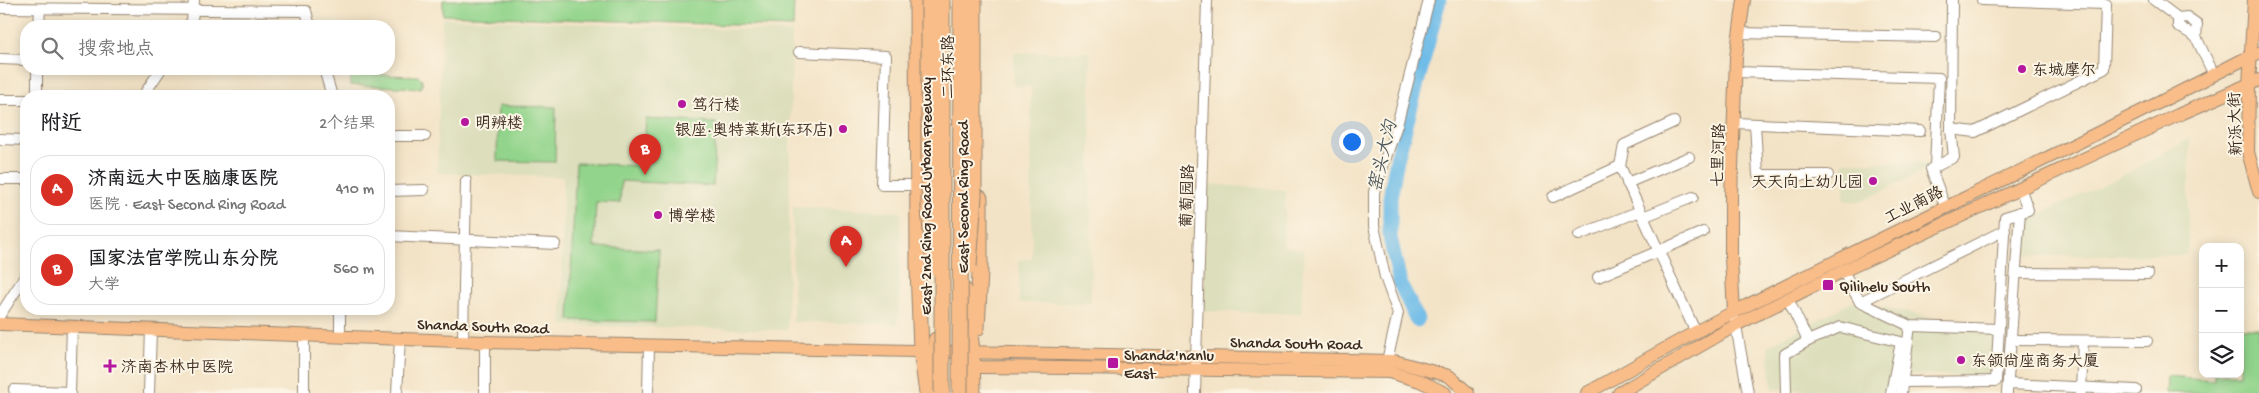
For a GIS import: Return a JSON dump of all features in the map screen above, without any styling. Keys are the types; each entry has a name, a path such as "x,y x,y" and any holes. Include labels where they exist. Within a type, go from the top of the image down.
{"highway":[{"path":"918,0 919,283 933,349 927,393"},
{"path":"929,0 929,208 934,393"},
{"name":"二环东路","path":"933,349 936,241 935,0"},
{"name":"East 2nd Ring Road Urban Freeway","path":"942,0 933,349 942,393"},
{"path":"961,0 969,355"},
{"name":"二环东路","path":"965,0 964,284 969,355"},
{"path":"960,393 969,355 974,224 974,0"},
{"name":"East Second Ring Road","path":"973,393 969,355 976,338 980,272 978,0"},
{"name":"二环东路","path":"964,165 979,136"},
{"name":"二环东路","path":"964,239 980,272"},
{"name":"二环东路","path":"919,283 936,241"},
{"name":"二环东路","path":"918,244 935,276"}],"main road":[{"name":"七里河路","path":"1734,312 1731,258 1736,72 1744,0"},
{"name":"新泺大街","path":"2254,0 2256,57 2248,152 2259,192"},
{"name":"工业南路","path":"1587,393 1734,312 1945,206 2114,126 2214,75 2256,57"},
{"name":"工业南路","path":"1619,393 1736,325 1843,272 2178,115 2254,83"},
{"name":"Shanda South Road","path":"0,324 486,342 933,349 969,355 1389,372 1420,381 1445,393"},
{"name":"Shanda South Road","path":"969,355 1196,356 1387,361 1449,376 1468,393"}],"street":[{"name":"葡萄园路","path":"1195,393 1207,0"},
{"path":"1387,361 1398,313 1385,277 1374,226 1374,192 1397,125 1429,0"},
{"path":"1935,167 1954,157 1950,129 1952,0"},
{"path":"1950,129 1976,132 2104,69 2106,4 1982,0"},
{"path":"2154,0 2178,18 2178,26 2196,37 2214,75"},
{"path":"0,8 40,9 89,5 194,5 308,18"},
{"path":"192,20 194,5"},
{"path":"39,20 40,9"},
{"path":"1740,33 1936,37"},
{"path":"799,52 886,56 882,185 918,185"},
{"path":"0,59 20,60"},
{"path":"1736,72 1939,78 1935,167 1932,168 1945,206"},
{"path":"37,75 37,90"},
{"path":"147,90 157,75"},
{"path":"326,75 330,90"},
{"path":"0,100 20,100"},
{"path":"1674,122 1624,145 1620,166 1696,333"},
{"path":"1735,123 1920,131"},
{"path":"1756,124 1758,175 1828,175"},
{"path":"395,136 425,136"},
{"path":"0,139 20,140"},
{"path":"1627,183 1688,157"},
{"path":"1553,197 1620,166"},
{"path":"0,179 20,179"},
{"path":"463,341 466,181"},
{"path":"395,191 424,190"},
{"path":"1902,382 1996,381 2005,217 2028,210 2021,190"},
{"path":"1579,235 1693,198"},
{"path":"2020,212 2007,389 2136,390"},
{"path":"1860,302 2005,230"},
{"path":"1598,277 1703,232"},
{"path":"395,236 555,244"},
{"path":"1843,272 1860,302 1910,326 1999,329"},
{"path":"2016,273 2148,274"},
{"path":"0,315 20,291"},
{"path":"1788,299 1808,341"},
{"path":"1734,312 1748,393"},
{"path":"340,315 340,336"},
{"path":"14,390 70,392 72,326"},
{"path":"1901,393 1910,326"},
{"path":"1786,393 1786,354 1808,341 1840,327 1901,342 1890,393"},
{"path":"149,393 150,329"},
{"path":"304,335 304,393"},
{"path":"397,393 400,339"},
{"path":"2011,340 2147,341"},
{"path":"2081,390 2083,341"},
{"path":"485,393 486,342"},
{"path":"648,393 649,345"}],"shaded area":[{"path":"442,18 792,32 787,330 562,325 563,177 437,173"},
{"path":"1090,52 1091,303 1019,303 1019,260 1032,259 1031,87 1014,86 1014,53"},
{"path":"2190,138 2187,255 2018,256 2021,223 2134,170"},
{"name":"天天向上幼儿园","path":"1843,162 1938,163 1861,202 1844,200"},
{"path":"1206,184 1286,190 1283,246 1304,250 1301,314 1204,311"},
{"path":"793,207 901,212 898,324 793,322"},
{"path":"1854,301 1998,332 1998,377 1906,374 1902,393 1772,389 1768,346"}],"green space":[{"path":"443,0 794,0 793,27 443,15"},
{"path":"351,75 418,76 422,79 422,86 420,88 350,85"},
{"path":"498,106 556,107 555,162 497,161"},
{"path":"646,119 716,123 713,186 621,181 620,203 596,202 594,247 659,250 655,322 569,320 576,163 643,166"},
{"path":"2244,328 2259,328 2259,393 2166,393 2167,376 2214,380 2214,378 2244,378"}],"waterway":[{"name":"窑头大沟","path":"1417,320 1400,283 1390,237 1390,198 1397,159 1439,0"}],"place":[{"name":"东城摩尔","path":"2022,69"},
{"name":"笃行楼","path":"682,104"},
{"name":"明辨楼","path":"465,122"},
{"name":"银座·奥特莱斯(东环店)","path":"843,129"},
{"name":"国家法官学院山东分院","path":"645,175"},
{"name":"天天向上幼儿园","path":"1873,181"},
{"name":"博学楼","path":"658,215"},
{"name":"济南远大中医脑康医院","path":"846,267"},
{"name":"Qilihelu South","path":"1828,285"},
{"name":"东领尚座商务大厦","path":"1961,360"},
{"name":"Shanda'nanlu East","path":"1113,363"},
{"name":"济南杏林中医院","path":"110,366"}]}
